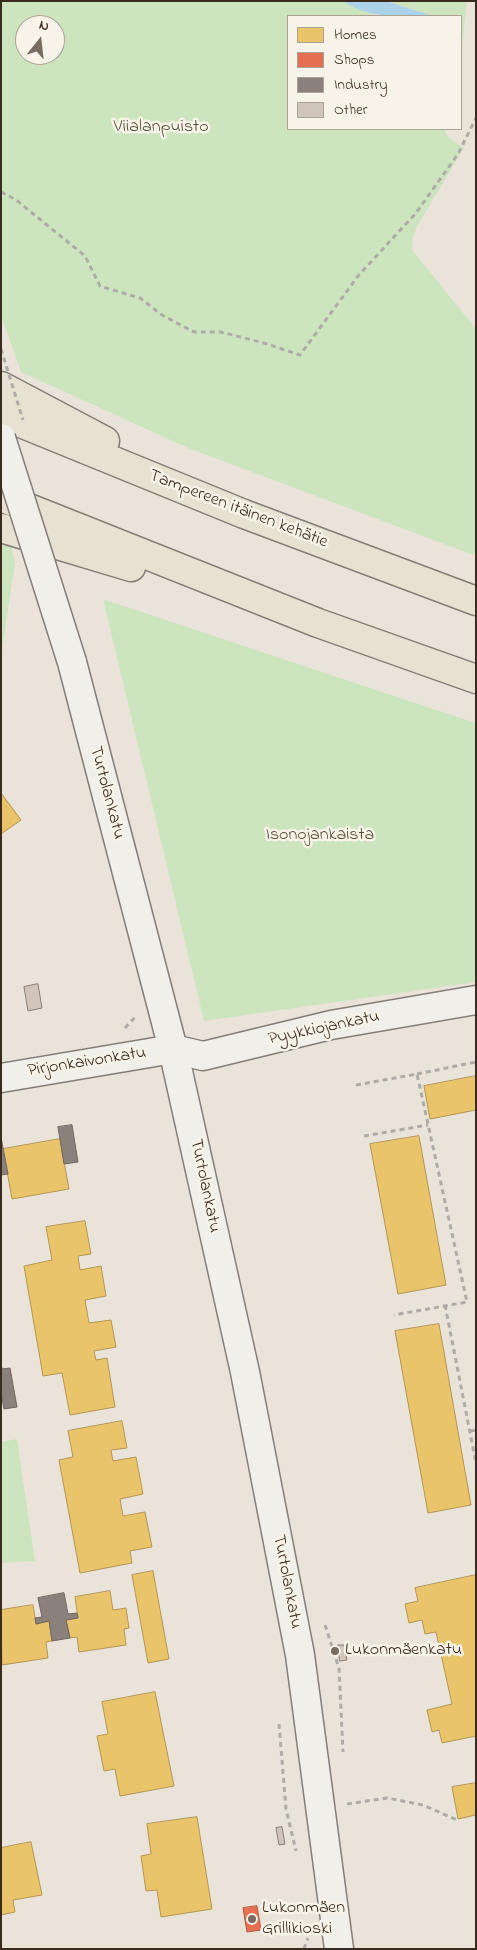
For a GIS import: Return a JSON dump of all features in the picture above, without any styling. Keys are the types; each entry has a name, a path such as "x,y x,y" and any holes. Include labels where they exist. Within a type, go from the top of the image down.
{"highway":[{"path":"1,386 244,514"},
{"name":"Tampereen itäinen kehätie","path":"1,415 244,514 476,601"},
{"path":"1,496 318,623 476,679"},
{"path":"1,528 318,623"}],"main road":[{"name":"Turtolankatu","path":"1,438 72,662 173,1049 245,1372 300,1655 339,1949"},
{"name":"Pyykkiojankatu","path":"173,1049 203,1056 331,1025 476,1000"},
{"name":"Pirjonkaivonkatu","path":"1,1078 173,1049"}],"path":[{"path":"1,192 15,199 80,251 103,287 140,298 162,315 194,332 221,332 300,355 358,276 416,212 458,154 476,118"},
{"path":"356,1085 476,1062"},
{"path":"394,1315 467,1302 417,1074"},
{"path":"364,1136 428,1125"},
{"path":"445,1305 476,1464"},
{"path":"470,1431 476,1430"},
{"path":"278,1720 286,1809 297,1857"},
{"path":"346,1804 387,1798 423,1805 457,1820"},
{"path":"304,1949 310,1930"}],"green space":[{"name":"Viialanpuisto","path":"1,1 343,1 353,7 375,15 287,15 287,130 444,130 448,137 464,148 416,228 412,242 413,251 476,329 476,556 188,448 21,372 1,315"},
{"path":"386,1 467,1 462,48 462,15 430,15"},
{"path":"1,541 11,544 15,563 1,657"},
{"name":"Isonojankaista","path":"103,599 476,723 476,982 204,1021"},
{"path":"17,1439 35,1561 1,1563 1,1442"}],"water":[{"path":"343,1 389,2 430,15 380,15 353,7"}],"building: Homes":[{"path":"1,793 21,820 1,834"},
{"path":"476,1076 476,1110 430,1119 424,1086"},
{"path":"419,1136 446,1285 398,1294 370,1144"},
{"path":"60,1139 69,1189 12,1199 3,1149"},
{"path":"85,1221 91,1254 78,1256 80,1270 101,1266 106,1296 85,1300 89,1323 111,1320 116,1347 94,1351 96,1360 107,1358 115,1407 70,1415 62,1373 43,1376 24,1266 52,1260 46,1227"},
{"path":"439,1324 471,1505 428,1513 395,1331"},
{"path":"122,1421 127,1448 111,1450 113,1461 136,1457 143,1494 120,1499 123,1516 145,1512 152,1547 130,1551 132,1563 80,1573 59,1460 73,1457 68,1431"},
{"path":"153,1571 169,1659 148,1663 132,1575"},
{"path":"476,1575 476,1736 442,1743 439,1730 432,1732 427,1710 452,1704 436,1632 425,1634 422,1620 409,1623 405,1604 418,1601 415,1588"},
{"path":"110,1591 113,1610 126,1608 129,1628 124,1629 126,1645 79,1652 77,1637 70,1638 66,1620 78,1618 75,1597"},
{"path":"33,1605 36,1624 49,1621 52,1641 46,1642 48,1658 2,1665 1,1610"},
{"path":"155,1692 174,1786 120,1796 115,1769 104,1771 97,1736 108,1734 102,1702"},
{"path":"476,1783 476,1815 458,1819 452,1787"},
{"path":"197,1817 212,1909 161,1917 157,1890 146,1891 141,1856 151,1854 147,1824"},
{"path":"31,1842 42,1895 13,1900 15,1912 1,1915 1,1848"}],"building: Shops":[{"name":"Lukonmäen Grillikioski","path":"257,1906 261,1930 247,1932 243,1908"}],"building: Industry":[{"path":"72,1125 78,1162 64,1164 58,1127"},
{"path":"1,1137 8,1174 1,1175"},
{"path":"1,1362 2,1369 10,1368 17,1407 4,1409 1,1393"},
{"path":"64,1593 68,1614 77,1613 78,1618 66,1620 70,1638 52,1641 49,1621 36,1624 35,1618 42,1617 38,1598"}],"building: Other":[{"path":"38,984 42,1008 28,1011 24,987"},
{"path":"338,1645 344,1645 347,1660 340,1661"},
{"path":"282,1827 285,1844 279,1845 276,1828"}],"place":[{"name":"Lukonmäenkatu","path":"335,1651"},
{"name":"Lukonmäen Grillikioski","path":"252,1919"}]}
